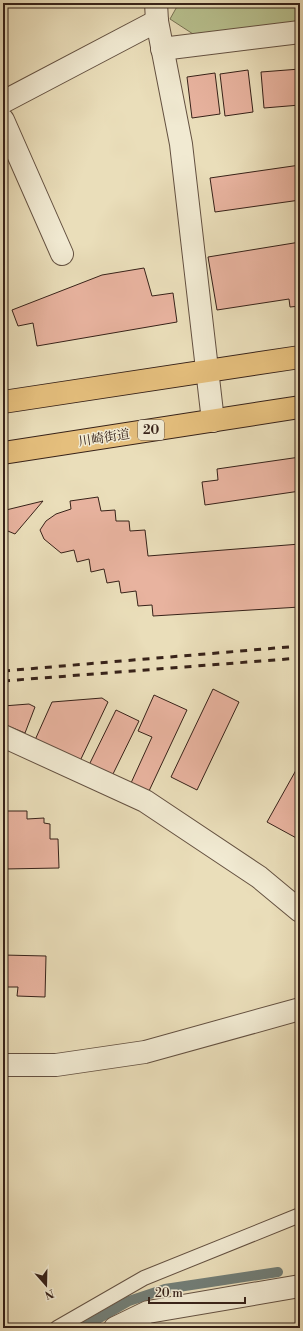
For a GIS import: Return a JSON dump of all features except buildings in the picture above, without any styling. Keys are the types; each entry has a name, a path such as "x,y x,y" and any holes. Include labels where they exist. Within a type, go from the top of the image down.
{"main road":[{"path":"3,402 300,357"},
{"name":"川崎街道","path":"3,453 300,407"}],"street":[{"path":"3,102 156,12 181,144 213,421"},
{"path":"162,49 300,32"},
{"path":"3,120 62,254"},
{"path":"3,736 145,801 259,877 300,911"},
{"path":"3,1065 56,1066 145,1052 300,1009"},
{"path":"115,1328 148,1312 300,1286"}],"lane":[{"path":"57,1328 144,1278 300,1215"}],"green space":[{"path":"179,3 300,3 300,22 193,34 170,19"}],"waterway":[{"path":"82,1328 129,1301 165,1289 278,1272"}],"railway":[{"path":"3,671 300,646"},
{"path":"3,681 300,658"}]}
